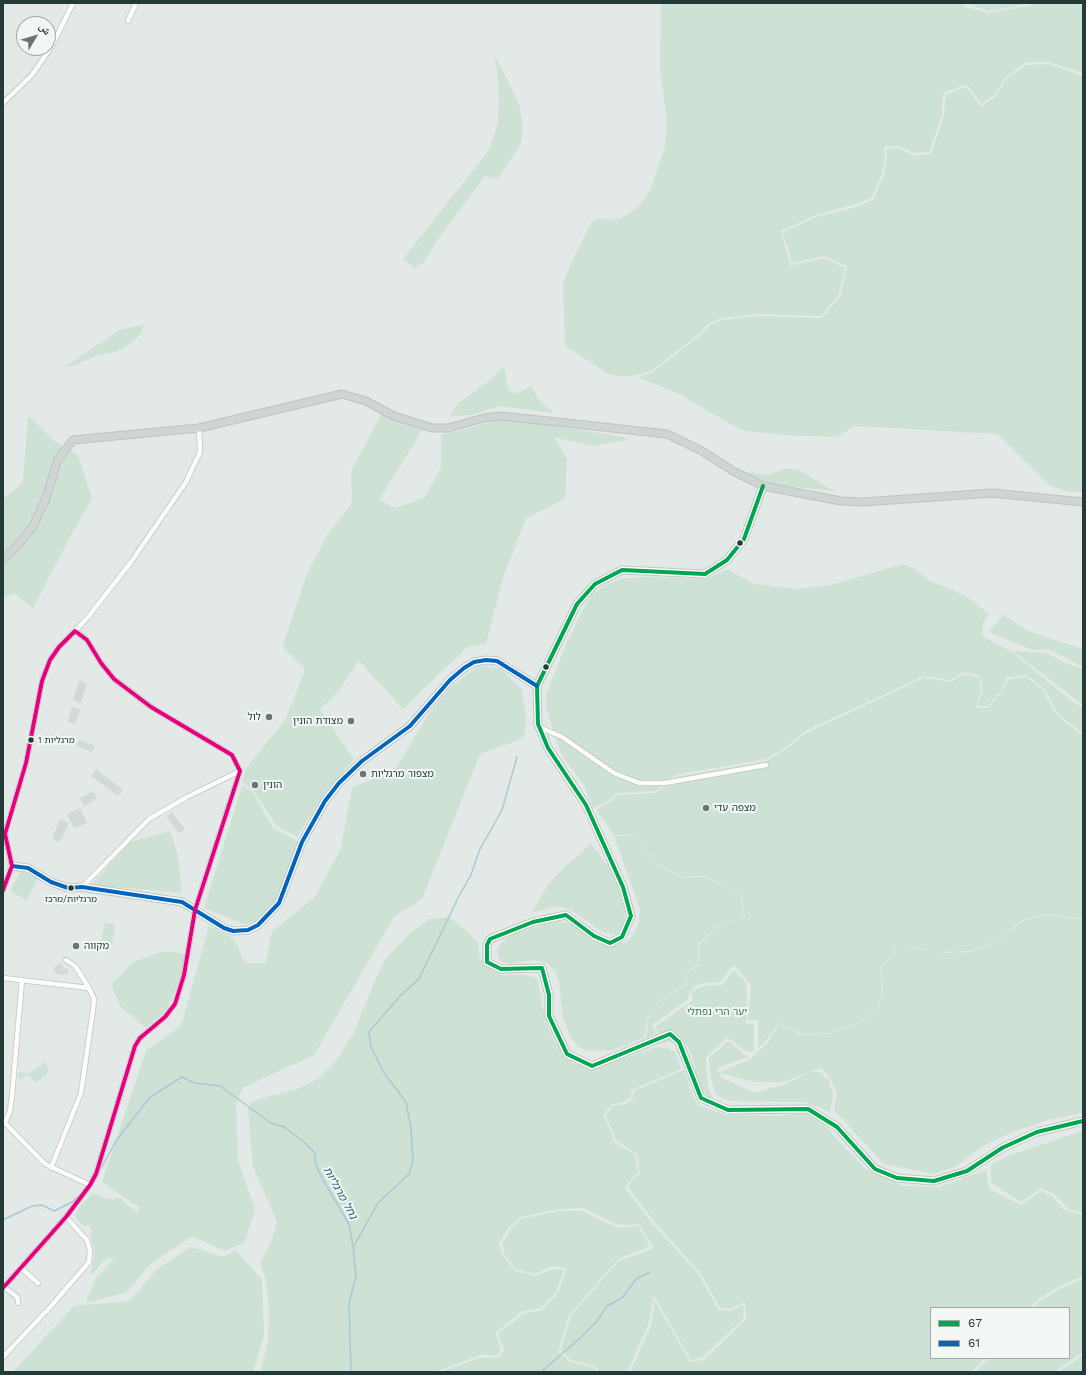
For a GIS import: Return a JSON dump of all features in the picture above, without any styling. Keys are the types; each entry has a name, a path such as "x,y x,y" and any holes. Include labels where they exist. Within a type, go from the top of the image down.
{"main road":[{"path":"3,560 20,543 33,526 45,501 58,459 73,440 199,428 342,394 366,401 407,421 432,428 448,428 484,418 502,416 667,434 702,451 733,471 763,486 848,501 863,502 992,493 1083,502"},
{"path":"763,486 744,539 727,560 705,574 622,570 595,584 576,604 537,686 539,727 548,748 586,805 623,887 631,916 622,937 610,942 594,936 566,915 532,922 490,939 487,944 487,962 501,970 542,968 549,995 550,1016 567,1054 592,1066 670,1034 679,1042 701,1098 728,1110 808,1108 837,1127 875,1169 897,1178 934,1181 967,1171 1002,1148 1037,1132 1083,1121"},
{"path":"12,866 28,868 51,882 68,888 82,887 182,902 219,926 233,931 248,930 262,921 279,903 302,842 325,801 339,783 362,760 410,726 450,680 464,668 474,662 486,660 497,661 537,686"}],"street":[{"path":"3,103 32,75 52,46 73,3"},
{"path":"128,21 136,3"},
{"path":"3,890 12,866 5,834 26,763 42,681 50,660 59,647 88,617 131,562 186,482 200,452 199,428"},
{"path":"18,1303 16,1296 3,1288 66,1217 90,1185 96,1174 135,1046 140,1038 165,1017 175,1004 184,975 195,910 240,771 232,755 151,707 114,679 101,663 87,640 75,630"},
{"path":"539,727 562,737 614,773 639,783 665,783 766,765"},
{"path":"82,887 149,819 187,797 240,771"},
{"path":"51,1168 81,1093 94,999 75,966 66,960"},
{"path":"3,978 89,988"},
{"path":"22,980 12,1096 10,1111 4,1121 37,1159 51,1168 90,1185"},
{"path":"3,1357 52,1305 89,1262 90,1251 87,1240 66,1217"},
{"path":"21,1268 38,1283"}],"shaded area":[{"path":"79,680 87,683 81,703 73,700"},
{"path":"72,707 80,710 75,724 68,722"},
{"path":"79,740 95,745 92,752 76,746"},
{"path":"96,769 123,790 118,796 91,776"},
{"path":"93,791 97,799 84,806 80,798"},
{"path":"80,808 87,823 74,828 67,814"},
{"path":"172,812 185,829 179,833 166,816"},
{"path":"60,819 69,823 59,843 52,838"},
{"path":"61,963 64,968 57,972 66,968 69,972 63,975 56,973 53,968"}],"green space":[{"path":"661,3 963,3 965,7 989,13 1029,6 1034,3 1083,3 1083,73 1049,62 1026,62 1005,78 995,94 981,104 967,84 943,93 942,114 929,152 914,153 899,146 884,147 885,158 882,174 871,198 816,215 781,231 790,266 824,258 845,268 839,294 821,316 757,314 721,318 709,323 693,339 649,372 625,377 609,374 565,346 563,285 569,268 591,223 598,218 608,220 621,218 630,213 641,203 650,191 665,147 667,121 660,68"},
{"path":"966,3 1029,3 989,11"},
{"path":"495,55 519,104 523,128 521,144 497,179 485,176 436,242 424,262 415,268 403,259 489,150 498,123 499,95"},
{"path":"1048,64 1083,76 1083,492 1066,491 1049,485 997,434 854,426 837,437 782,435 741,430 679,394 638,377 650,374 695,340 710,325 721,320 757,316 822,318 841,295 847,266 824,256 792,263 783,232 817,217 853,208 873,200 884,175 887,158 886,149 898,148 914,156 931,154 944,115 946,95 966,87 981,107 997,95 1006,79 1027,65"},
{"path":"144,324 141,334 131,343 116,352 95,356 75,365 63,368 120,330"},
{"path":"504,366 508,389 515,394 531,386 539,400 554,413 499,406 471,415 450,416 459,403 489,381"},
{"path":"382,413 423,429 379,500 396,508 425,497 441,468 441,435 500,420 516,420 624,437 628,440 592,446 554,437 567,459 565,499 526,518 503,578 486,644 467,647 403,709 359,661 340,689 320,710 354,759 325,793 297,837 276,825 254,791 242,782 247,767 285,720 295,696 305,669 283,648 284,642 307,574 327,535 352,503 351,471"},
{"path":"28,415 53,440 78,455 92,499 71,535 33,608 14,593 3,598 3,499 23,483"},
{"path":"788,468 799,470 834,491 770,484 741,471 767,475"},
{"path":"903,564 915,569 928,580 966,596 989,614 983,623 982,636 1012,652 1074,703 1083,707 1083,733 1068,722 1055,709 1045,689 1026,675 1007,677 1001,691 988,706 977,706 983,691 980,676 963,672 951,680 924,676 805,731 787,746 766,759 675,775 656,791 616,793 606,803 593,808 584,785 565,760 556,741 546,706 546,695 568,640 582,611 592,595 606,585 620,579 643,577 707,579 728,569 753,584 799,589 831,585"},
{"path":"1003,615 1030,632 1083,649 1083,667 1051,650 1032,650 989,632"},
{"path":"1013,651 1047,653 1065,663 1083,669 1083,705"},
{"path":"480,665 501,669 522,690 526,719 524,738 480,754 422,899 394,917 314,1055 244,1087 236,1103 238,1161 255,1209 245,1242 225,1251 192,1236 150,1264 127,1292 86,1303 95,1280 115,1257 104,1260 94,1273 90,1274 95,1252 90,1236 91,1229 88,1225 84,1226 79,1222 75,1216 80,1206 93,1193 109,1199 120,1198 137,1213 140,1208 102,1182 146,1051 181,1026 209,926 234,939 245,963 266,963 272,931 314,898 340,851 352,788 396,768 428,715 452,686"},
{"path":"964,674 979,678 981,691 975,708 988,708 1002,692 1009,679 1026,677 1043,690 1053,710 1067,724 1083,735 1083,919 1046,914 1022,920 996,941 969,951 943,952 916,949 894,943 894,953 881,966 882,993 877,1008 857,1023 827,1033 802,1034 779,1022 764,1043 758,1048 758,1020 748,1020 751,985 733,965 720,982 701,983 693,988 687,1000 652,1025 656,1033 646,1039 649,1015 659,1002 688,984 684,973 699,966 699,944 721,925 745,918 741,894 705,876 682,877 655,862 635,834 614,835 596,810 607,804 617,795 656,793 676,777 767,761 788,748 806,733 924,678 951,682"},
{"path":"242,786 253,792 272,827 298,842 282,891 274,906 265,916 255,922 244,924 204,908"},
{"path":"170,831 178,855 182,893 91,885 130,842"},
{"path":"635,835 655,863 682,878 705,877 740,894 744,918 720,925 698,943 698,965 683,973 687,983 659,1001 648,1015 644,1038 613,1050 588,1051 577,1046 570,1036 563,1018 559,981 555,971 547,963 534,960 510,964 500,961 497,951 501,943 512,935 545,924 558,922 571,924 615,944 627,942 635,932 639,921 640,909 614,836"},
{"path":"591,844 613,872 625,911 624,923 616,935 603,932 571,910 558,906 531,913 548,885 563,868"},
{"path":"21,870 38,878 27,900 10,891"},
{"path":"1046,915 1083,920 1083,1113 1051,1119 1013,1132 985,1145 955,1167 933,1174 884,1164 834,1110 837,1093 830,1078 821,1068 782,1082 754,1082 719,1073 722,1078 754,1093 783,1085 811,1072 819,1072 829,1080 833,1095 830,1112 806,1102 729,1101 716,1095 711,1079 709,1058 728,1041 748,1057 717,1068 719,1072 749,1060 767,1044 779,1023 801,1035 827,1034 857,1024 878,1008 883,993 882,966 895,953 895,944 943,953 969,952 996,942 1023,921"},
{"path":"449,917 468,932 478,943 479,956 487,967 504,975 525,975 537,978 546,1022 554,1041 573,1063 601,1067 656,1047 668,1048 675,1052 681,1069 631,1090 631,1097 624,1102 612,1104 603,1115 608,1124 614,1142 635,1155 638,1173 631,1179 625,1188 651,1222 699,1275 718,1310 730,1311 743,1305 744,1318 703,1357 691,1360 654,1295 648,1325 627,1372 599,1372 596,1366 571,1360 561,1350 571,1316 606,1275 619,1261 654,1248 639,1224 619,1225 583,1208 559,1209 520,1217 509,1227 499,1243 503,1256 515,1271 536,1276 552,1269 564,1270 556,1292 540,1308 522,1311 495,1333 501,1349 499,1355 480,1355 435,1372 260,1372 268,1343 269,1308 266,1280 260,1263 271,1242 277,1222 253,1166 248,1110 251,1102 295,1090 318,1079 335,1062 353,1034 376,978 386,958 409,934 429,919"},
{"path":"105,922 115,925 112,943 101,941"},
{"path":"165,951 185,954 182,974 167,1010 146,1028 121,1007 111,985 133,962"},
{"name":"יער הרי נפתלי","path":"733,971 743,978 747,988 746,1024 754,1024 754,1051 747,1052 727,1037 706,1057 708,1087 716,1104 709,1099 698,1082 692,1056 686,1043 672,1041 664,1043 655,1027 692,1001 692,992 704,986 722,985"},
{"path":"46,1061 48,1070 47,1074 36,1083 27,1074 19,1081 18,1072 29,1073"},
{"path":"684,1070 694,1099 700,1106 726,1115 783,1116 803,1112 825,1125 840,1143 867,1170 903,1186 940,1187 986,1170 989,1189 1021,1205 1041,1191 1052,1196 1064,1210 1083,1215 1083,1276 1060,1286 1036,1301 1032,1307 930,1307 930,1359 984,1359 971,1372 630,1372 651,1326 655,1301 690,1362 704,1360 746,1319 745,1302 729,1309 720,1308 701,1274 653,1220 628,1187 632,1180 640,1174 637,1154 616,1140 606,1115 613,1106 625,1104 633,1099 634,1091"},
{"path":"1083,1131 1083,1213 1070,1210 1054,1194 1041,1188 1021,1202 991,1183 991,1164 1010,1155"},
{"path":"560,1211 582,1211 618,1228 638,1226 650,1246 618,1259 569,1315 558,1351 570,1362 595,1368 596,1372 440,1372 480,1358 500,1357 504,1349 498,1334 523,1314 542,1310 558,1293 567,1268 552,1266 535,1274 516,1269 505,1255 502,1244 511,1229 521,1219"},
{"path":"191,1247 223,1257 236,1250 262,1280 264,1335 253,1372 13,1372 74,1306 130,1301 158,1268"},
{"path":"1083,1279 1083,1351 1080,1354 1054,1372 975,1372 988,1359 1070,1359 1070,1307 1035,1307 1037,1303 1062,1288"},
{"path":"1083,1355 1083,1372 1058,1372 1082,1356"}],"waterway":[{"path":"354,1246 378,1203 409,1174 413,1161 411,1129 406,1102 384,1073 371,1047 369,1032 400,996 419,979 459,896 471,875 480,849 502,810 517,757"},
{"name":"נחל מרגליות","path":"99,1172 116,1141 150,1097 182,1077 194,1083 220,1086 271,1123 284,1127 303,1141 315,1153 315,1163 323,1180 349,1224 356,1277 349,1303 351,1372"},
{"path":"3,1220 32,1206 42,1205 54,1211 72,1202 82,1193"},
{"path":"541,1372 580,1338 597,1321 607,1306 622,1298 636,1279 650,1272"}],"transit line":[{"name":"67","path":"763,486 744,539 727,560 705,574 622,570 595,584 577,604 537,686 538,724 548,748 586,805 623,887 631,916 622,937 610,943 594,936 566,915 533,922 490,939 487,945 487,962 501,969 542,968 549,995 549,1016 567,1054 592,1066 670,1034 679,1042 701,1098 728,1110 808,1109 837,1127 875,1169 897,1178 934,1181 967,1171 1002,1148 1037,1132 1083,1121"},
{"path":"3,890 12,866 5,834 26,763 42,681 50,660 59,647 75,631 87,640 101,663 114,679 151,707 232,755 240,771 195,910 184,975 175,1004 165,1017 140,1038 135,1046 96,1174 90,1185 66,1217 3,1288"},
{"name":"61","path":"12,866 28,868 51,882 68,888 82,887 182,902 224,928 233,931 248,930 258,925 279,903 302,842 325,801 339,783 362,761 410,726 450,680 464,668 474,662 486,660 497,661 537,686"}],"place":[{"name":"לול","path":"269,717"},
{"name":"מצודת הונין","path":"351,721"},
{"name":"מרגליות 1","path":"31,740"},
{"name":"מצפור מרגליות","path":"363,774"},
{"name":"הונין","path":"255,785"},
{"name":"מצפה עדי","path":"706,808"},
{"name":"מרגליות/מרכז","path":"71,888"},
{"name":"מקווה","path":"76,946"}]}
